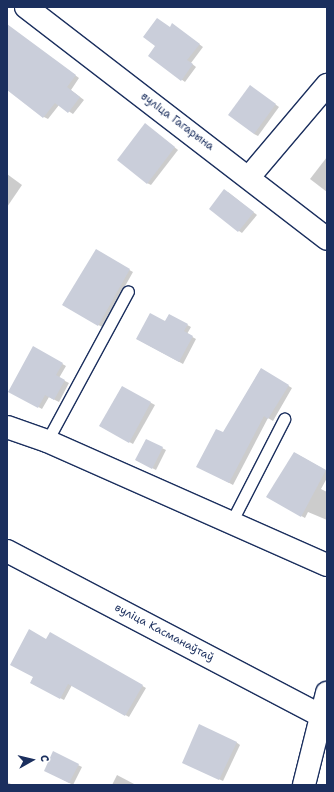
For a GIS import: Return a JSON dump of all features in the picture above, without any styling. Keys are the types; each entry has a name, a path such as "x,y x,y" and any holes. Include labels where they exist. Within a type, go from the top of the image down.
{"street":[{"name":"вуліца Гагарына","path":"26,7 249,177 327,239"},
{"path":"249,177 327,85"},
{"path":"7,427 47,441 327,565"},
{"name":"вуліца Касманаўтаў","path":"7,551 320,715"},
{"path":"304,785 320,715 327,693"}],"lane":[{"path":"47,441 128,291"},
{"path":"236,513 284,419"}],"building":[{"path":"157,18 170,27 172,23 200,44 187,60 193,64 181,81 148,56 155,46 143,37"},
{"path":"7,24 76,75 67,87 80,97 68,113 55,103 43,118 7,90"},
{"path":"250,85 276,104 254,134 228,115"},
{"path":"145,123 175,147 147,184 117,160"},
{"path":"224,189 254,212 238,232 209,209"},
{"path":"96,249 130,269 98,326 62,305"},
{"path":"150,313 165,321 169,314 188,324 184,331 193,336 179,362 136,339"},
{"path":"33,346 63,363 56,375 65,380 54,400 45,395 38,408 8,392"},
{"path":"261,368 289,385 268,419 264,416 229,483 196,467 216,429 223,432"},
{"path":"122,386 151,402 129,443 99,426"},
{"path":"146,439 163,447 152,469 135,460"},
{"path":"294,452 326,470 301,517 266,497"},
{"path":"29,629 46,639 50,632 143,685 125,716 68,684 60,699 30,683 33,677 10,665"},
{"path":"199,724 237,742 219,780 182,763"},
{"path":"53,751 79,764 69,783 44,771"}]}
